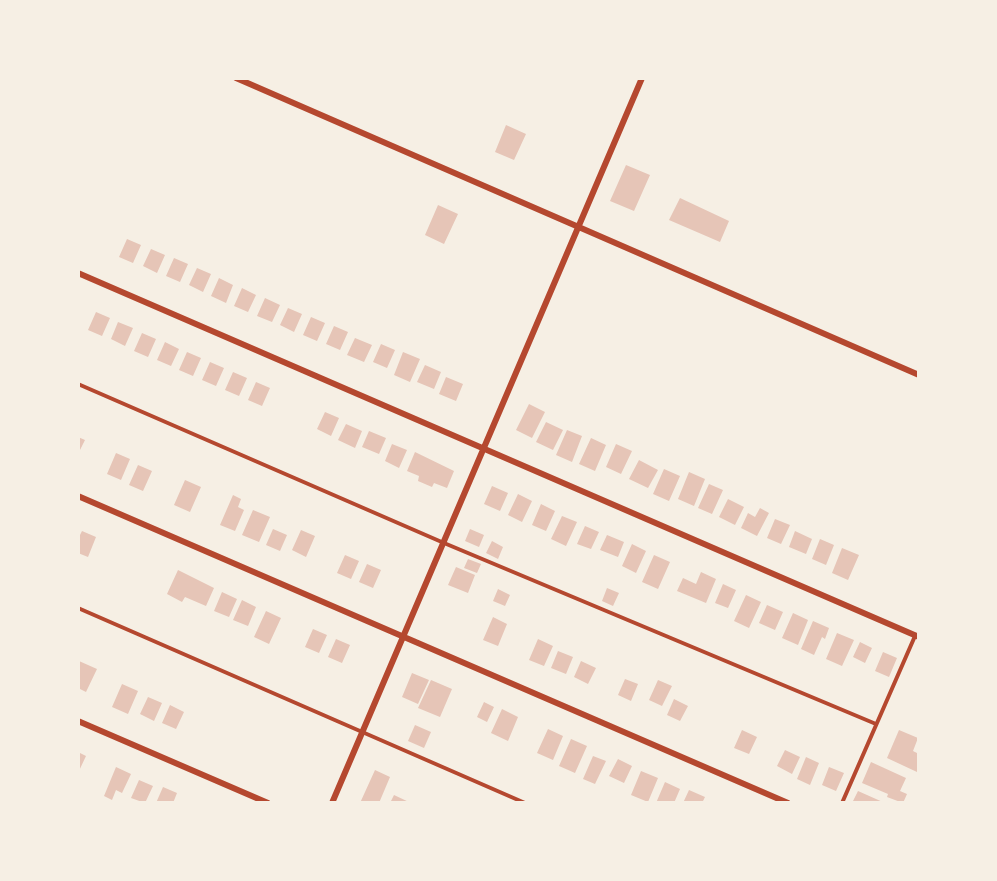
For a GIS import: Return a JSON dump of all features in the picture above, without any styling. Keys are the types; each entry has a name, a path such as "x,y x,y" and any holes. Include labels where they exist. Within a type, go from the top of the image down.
{"street":[{"path":"236,78 919,375"},
{"path":"332,803 642,78"},
{"path":"78,273 917,636"},
{"path":"78,496 788,803"},
{"path":"78,721 268,803"}],"lane":[{"path":"78,384 444,543 876,724"},
{"path":"78,608 525,803"},
{"path":"842,803 917,636"}],"building":[{"path":"506,125 526,134 514,160 495,152"},
{"path":"626,165 650,175 634,211 610,201"},
{"path":"680,198 729,221 720,242 669,220"},
{"path":"438,205 458,214 444,244 425,235"},
{"path":"127,239 141,245 133,263 119,257"},
{"path":"151,249 165,255 157,273 143,266"},
{"path":"174,258 188,264 180,282 166,276"},
{"path":"197,268 211,274 203,292 189,285"},
{"path":"219,278 233,285 226,303 211,296"},
{"path":"242,288 256,295 248,312 234,306"},
{"path":"265,298 280,305 272,322 257,316"},
{"path":"288,308 302,314 294,332 280,325"},
{"path":"96,312 110,318 102,336 88,330"},
{"path":"311,317 325,323 317,341 303,335"},
{"path":"118,322 133,328 125,346 111,339"},
{"path":"334,326 348,332 340,350 326,344"},
{"path":"142,333 156,339 148,357 134,351"},
{"path":"355,338 372,345 364,362 347,355"},
{"path":"165,342 179,349 171,366 157,360"},
{"path":"381,344 395,350 387,368 373,362"},
{"path":"187,352 201,358 193,376 179,370"},
{"path":"403,352 420,359 410,382 394,375"},
{"path":"210,362 224,368 216,386 202,380"},
{"path":"425,365 441,372 434,389 417,382"},
{"path":"233,372 247,378 239,396 225,390"},
{"path":"446,377 463,384 456,401 439,394"},
{"path":"256,382 270,388 262,406 248,400"},
{"path":"529,404 545,412 532,438 516,430"},
{"path":"325,412 339,418 331,436 317,429"},
{"path":"546,422 563,430 553,450 536,442"},
{"path":"346,424 362,431 355,448 338,440"},
{"path":"567,430 582,436 572,462 556,455"},
{"path":"369,431 386,438 379,454 362,447"},
{"path":"78,437 85,440 78,454"},
{"path":"591,438 606,445 595,471 579,464"},
{"path":"392,444 407,450 399,468 385,461"},
{"path":"616,444 632,451 621,474 606,467"},
{"path":"415,452 454,471 447,488 434,483 432,487 418,481 419,476 407,471"},
{"path":"116,453 130,459 121,480 107,474"},
{"path":"639,460 658,470 648,488 629,479"},
{"path":"138,465 152,471 143,491 129,485"},
{"path":"664,469 680,476 669,501 653,494"},
{"path":"689,472 705,479 694,506 678,499"},
{"path":"185,480 201,487 190,512 174,505"},
{"path":"709,484 723,490 712,514 698,508"},
{"path":"492,486 508,493 500,511 484,504"},
{"path":"518,494 532,501 522,522 508,515"},
{"path":"233,495 241,499 238,507 244,510 235,531 220,525"},
{"path":"728,499 744,507 735,525 719,517"},
{"path":"541,504 555,511 546,531 532,525"},
{"path":"760,508 769,513 757,536 741,528 748,513 755,517"},
{"path":"253,510 270,517 259,542 242,535"},
{"path":"562,516 577,522 566,546 551,539"},
{"path":"775,519 790,525 781,544 767,538"},
{"path":"585,526 599,532 591,549 577,544"},
{"path":"273,529 287,535 280,551 266,545"},
{"path":"470,529 484,535 479,547 465,541"},
{"path":"301,530 315,536 306,557 292,550"},
{"path":"82,531 96,537 88,557 78,553 78,539"},
{"path":"795,531 812,539 806,554 789,547"},
{"path":"607,535 624,542 618,557 600,550"},
{"path":"820,539 834,545 826,565 812,559"},
{"path":"492,541 503,547 498,559 486,553"},
{"path":"632,544 646,551 636,573 622,566"},
{"path":"842,548 859,555 848,580 832,573"},
{"path":"345,555 359,561 351,579 337,573"},
{"path":"654,555 670,562 658,589 642,582"},
{"path":"468,559 481,564 477,573 464,568"},
{"path":"367,564 381,570 373,588 359,582"},
{"path":"456,567 475,575 468,593 448,585"},
{"path":"178,570 214,588 206,606 185,597 182,602 167,594"},
{"path":"701,572 716,579 706,603 677,591 683,578 696,584"},
{"path":"723,584 736,590 728,608 715,603"},
{"path":"607,588 619,593 613,606 602,601"},
{"path":"498,589 510,595 505,606 493,601"},
{"path":"222,592 237,599 229,617 214,611"},
{"path":"746,595 761,602 749,628 734,621"},
{"path":"242,600 256,607 248,626 233,620"},
{"path":"767,605 783,612 775,630 759,623"},
{"path":"266,611 281,618 269,644 254,637"},
{"path":"793,613 808,620 798,645 782,638"},
{"path":"493,617 507,624 498,646 483,640"},
{"path":"813,621 829,628 825,639 822,637 814,655 801,649"},
{"path":"313,629 327,635 319,653 305,647"},
{"path":"837,633 854,640 842,666 826,659"},
{"path":"336,639 350,645 342,663 328,657"},
{"path":"538,639 553,646 544,666 529,660"},
{"path":"860,642 872,648 865,663 853,657"},
{"path":"558,651 573,657 566,674 551,668"},
{"path":"883,652 897,658 889,677 875,671"},
{"path":"79,661 97,669 86,692 78,688"},
{"path":"581,661 596,668 588,684 574,677"},
{"path":"412,673 429,680 418,704 402,697"},
{"path":"625,679 638,684 631,701 618,695"},
{"path":"431,680 452,689 440,717 418,708"},
{"path":"658,680 672,686 662,706 649,700"},
{"path":"122,684 138,691 128,714 112,707"},
{"path":"148,697 162,703 154,721 140,714"},
{"path":"674,699 688,706 680,721 667,715"},
{"path":"484,702 494,707 487,722 477,717"},
{"path":"170,705 184,712 176,729 162,723"},
{"path":"502,709 518,717 508,741 491,733"},
{"path":"415,725 431,732 424,748 408,741"},
{"path":"548,729 563,736 553,760 537,753"},
{"path":"742,730 757,737 749,754 734,748"},
{"path":"899,730 918,738 913,751 919,754 917,772 887,758"},
{"path":"571,739 587,746 575,773 559,766"},
{"path":"785,750 800,757 792,774 777,766"},
{"path":"78,752 86,756 78,773"},
{"path":"593,756 606,761 595,784 583,779"},
{"path":"806,757 819,763 810,785 797,779"},
{"path":"618,759 632,766 624,783 609,776"},
{"path":"871,762 906,778 900,791 907,794 903,803 862,783"},
{"path":"116,767 131,774 122,793 116,790 112,800 104,796"},
{"path":"829,767 844,773 836,791 822,785"},
{"path":"375,770 390,777 379,803 360,803"},
{"path":"641,771 658,778 648,802 631,795"},
{"path":"139,780 153,786 145,803 131,798"},
{"path":"665,782 680,789 674,803 656,803"},
{"path":"163,787 177,793 173,803 156,803"},
{"path":"689,790 705,797 702,803 683,803"},
{"path":"858,791 885,803 852,803"},
{"path":"394,795 411,803 390,803"}]}
